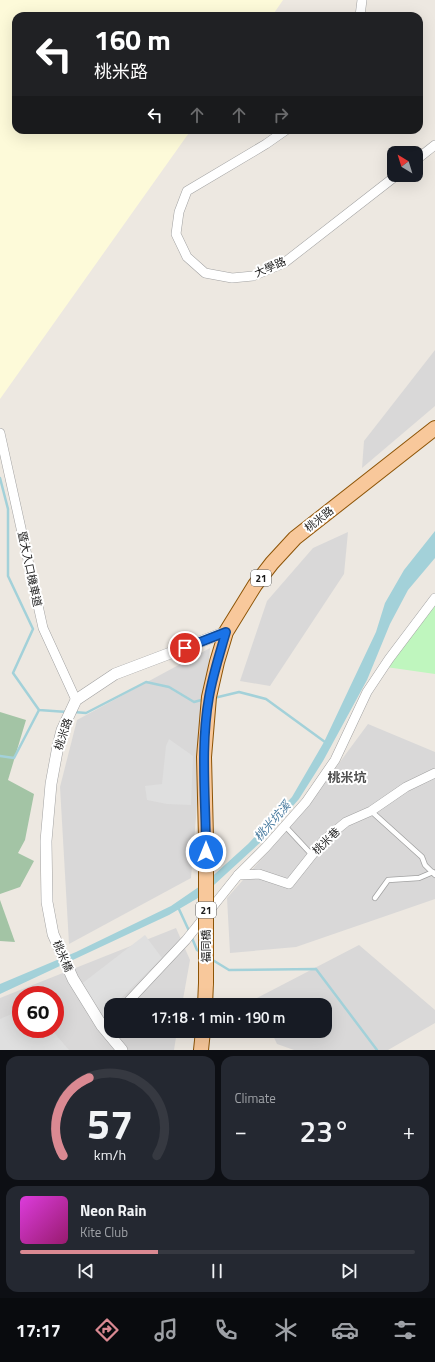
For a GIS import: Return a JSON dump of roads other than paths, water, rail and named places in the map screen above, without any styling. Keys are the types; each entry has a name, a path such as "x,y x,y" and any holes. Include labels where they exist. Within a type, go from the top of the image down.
{"main road":[{"name":"桃米路","path":"206,838 204,757 208,705 217,662 226,632 240,607 295,538 435,428"},
{"name":"福同橋","path":"205,998 206,838"},
{"path":"201,1050 202,1038"}],"street":[{"path":"360,12 362,0"},
{"name":"大學路","path":"280,134 187,191 179,212 176,234 187,256 206,273 232,278 253,276 284,263 388,182"},
{"path":"423,154 435,145"},
{"name":"暨大入口機車道","path":"0,433 43,628 76,700"},
{"path":"132,998 176,951 197,926 224,889 306,802 335,760 367,692 389,659 416,626 435,598"},
{"path":"76,700 115,674 226,632"},
{"name":"桃米路","path":"53,934 47,894 46,841 51,784 62,730 76,700"},
{"name":"桃米巷","path":"238,875 259,874 289,884 324,840 346,822 371,811 406,787 435,774"},
{"name":"桃米橋","path":"53,934 73,979 102,1026 122,1050"}],"lane":[{"path":"371,811 422,857 426,865 434,874 419,878 388,880 375,898"},
{"path":"285,826 312,855"}],"water":[{"name":"桃米坑溪","path":"435,531 435,558 408,590 390,624 367,680 323,761 299,799 263,840 203,895 169,915 17,986 12,986 12,988 0,994 0,984 76,952 171,906 206,882 248,844 292,797 324,742 376,632 385,603 404,570"}],"waterway":[{"path":"0,478 8,509 8,576 33,629 13,673 39,710 67,712"},
{"path":"74,712 86,713 146,682 169,687 194,702 205,699"},
{"path":"214,698 239,692 266,699 325,742"},
{"path":"0,756 14,758 39,710"},
{"path":"178,907 190,933"},
{"path":"192,938 197,950 202,953"},
{"path":"211,959 229,970 316,969 377,1050"}],"district":[{"name":"桃米坑","path":"347,777"}]}
